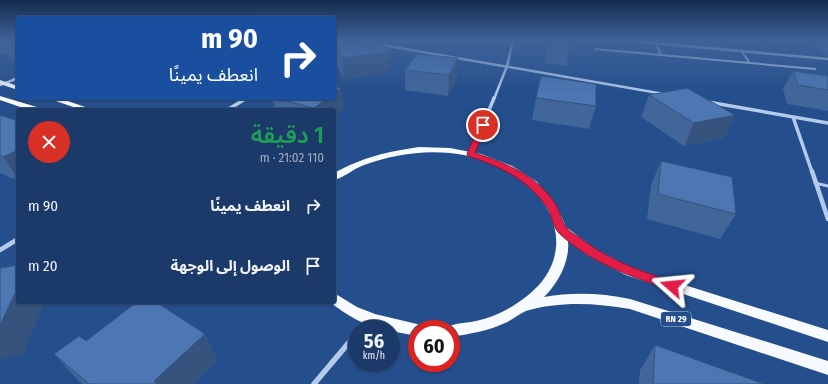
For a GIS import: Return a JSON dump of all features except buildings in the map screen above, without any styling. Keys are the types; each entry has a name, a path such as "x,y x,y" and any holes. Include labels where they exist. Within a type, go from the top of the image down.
{"main road":[{"path":"2,84 16,88"},
{"path":"0,98 31,108"},
{"path":"58,100 84,108"},
{"path":"336,176 346,169 371,158 399,152 428,149 471,154 498,164 523,177 534,186 552,206 562,230 562,253 559,265 553,277 540,294 521,309 500,320 460,330"},
{"path":"336,171 346,169"},
{"path":"562,230 591,252 630,272 828,336"},
{"name":"RN 29","path":"521,309 554,300 572,298 610,300 630,304 828,368"},
{"path":"336,299 352,311 361,320"}],"street":[{"path":"459,58 669,95"},
{"path":"471,154 507,66 509,58"},
{"path":"816,58 828,59"},
{"path":"2,84 16,79"},
{"path":"230,108 244,100"},
{"path":"700,100 828,123"},
{"path":"793,117 816,183 826,206 828,219"},
{"path":"0,250 16,240"},
{"path":"314,384 348,344"}],"lane":[{"path":"693,58 815,69"},
{"path":"746,58 750,63"},
{"path":"816,183 828,186"}],"route":[{"path":"483,125 471,154 485,158 523,177 544,195 558,217 562,230 591,252 630,272 672,286"}]}
